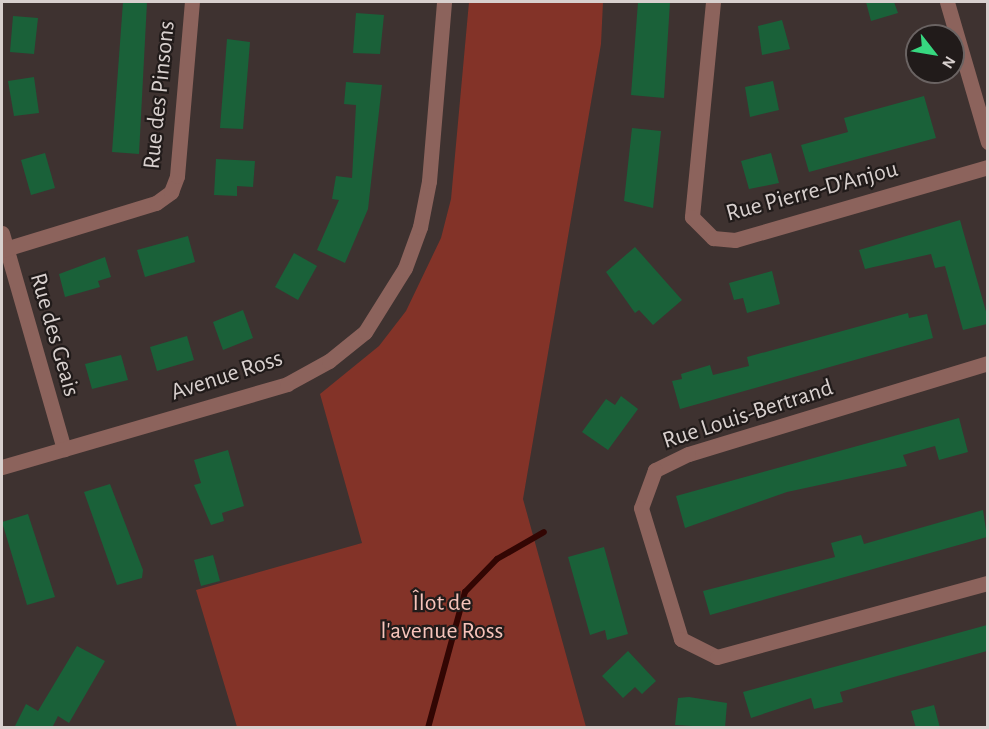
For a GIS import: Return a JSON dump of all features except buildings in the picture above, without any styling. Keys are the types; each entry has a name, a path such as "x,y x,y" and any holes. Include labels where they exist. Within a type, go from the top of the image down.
{"street":[{"name":"Rue des Pinsons","path":"4,249 156,203 171,192 177,176 192,2"},
{"name":"Avenue Ross","path":"2,468 287,384 329,361 365,332 405,268 420,227 429,181 444,2"},
{"name":"Rue Pierre-D'Anjou","path":"713,2 692,217 713,238 735,240 987,167"},
{"path":"947,2 987,142"},
{"name":"Rue des Geais","path":"2,233 4,249 64,449"},
{"name":"Rue Louis-Bertrand","path":"987,363 688,454 655,470 641,508 681,639 717,657 987,583"}],"green space":[{"name":"Îlot de l'avenue Ross","path":"469,2 603,2 601,44 523,499 586,727 237,727 196,590 362,543 320,394 379,346 406,311 441,238 451,199"}],"waterway":[{"path":"428,728 465,592 497,559 544,532"}]}
